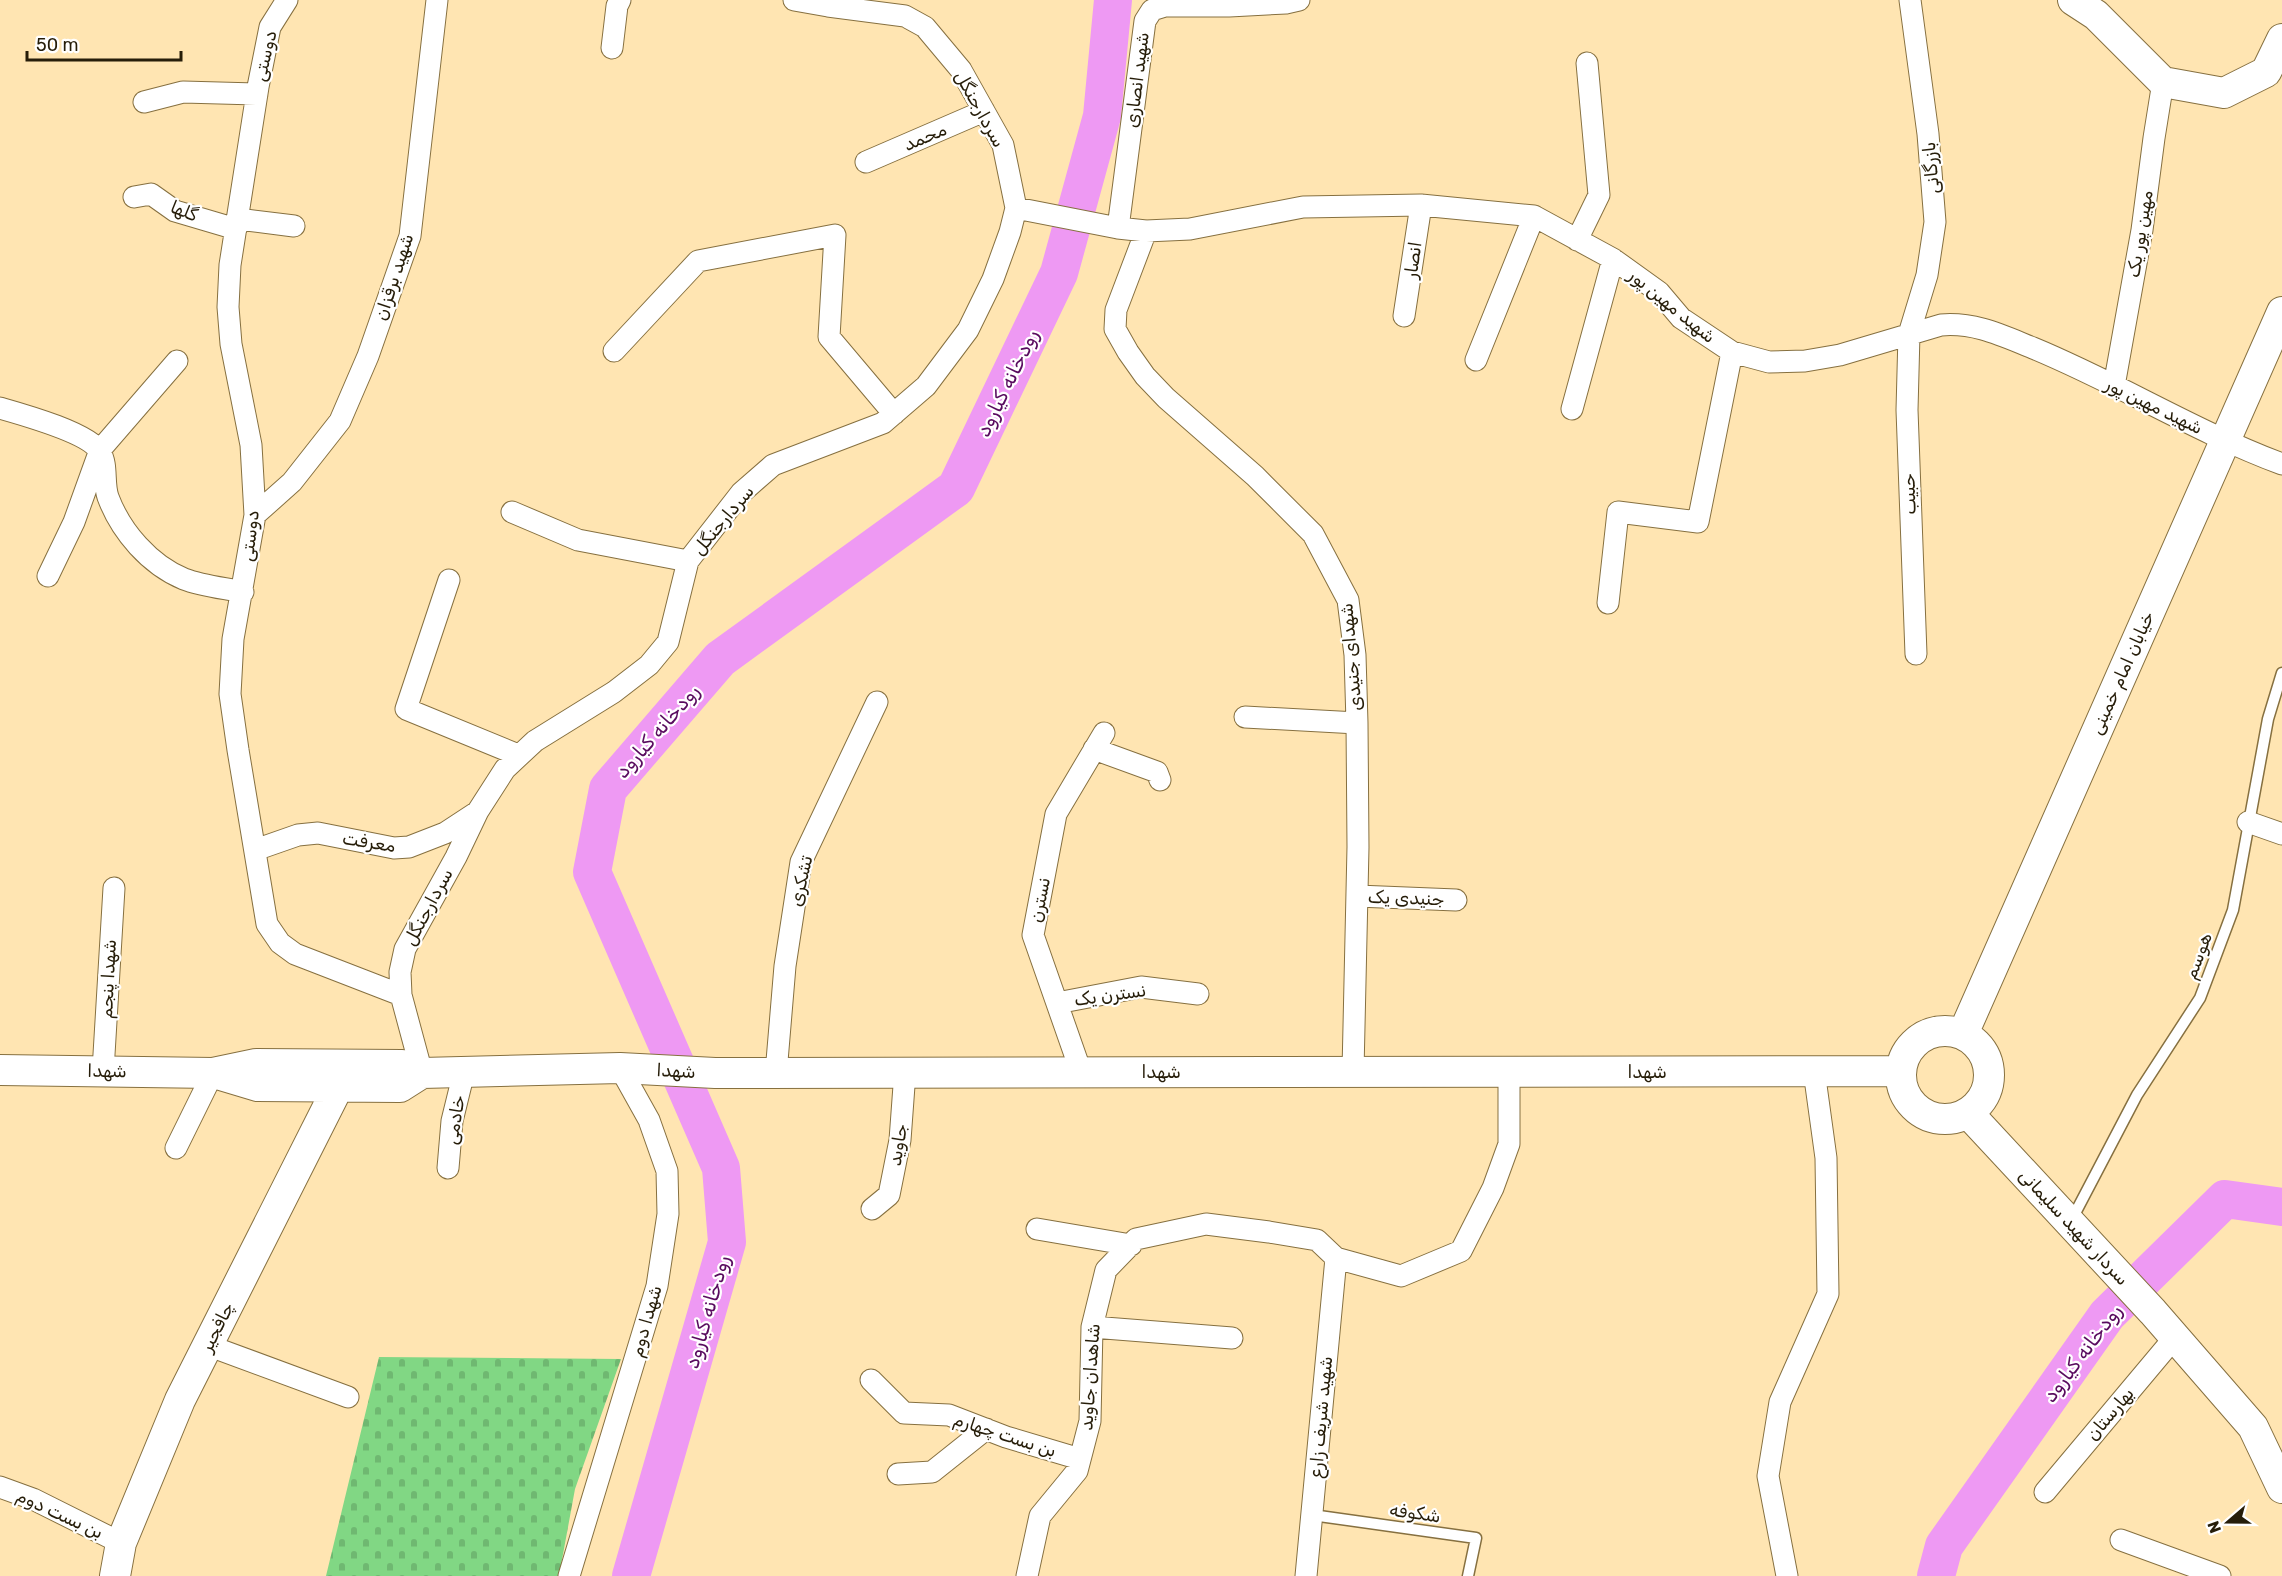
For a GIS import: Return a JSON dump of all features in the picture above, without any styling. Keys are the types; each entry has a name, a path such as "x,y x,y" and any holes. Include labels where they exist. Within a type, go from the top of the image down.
{"main road":[{"path":"2073,0 2096,15 2163,82 2224,93 2266,72 2282,39"},
{"name":"خیابان امام خمینی","path":"1963,1034 2282,312"},
{"path":"1949,1031 1963,1034 1983,1052 1989,1072 1986,1093 1968,1113 1955,1118 1941,1119 1928,1116 1907,1098 1902,1084 1901,1071 1905,1057 1912,1046 1923,1037 1936,1032 1949,1031"},
{"name":"شهدا","path":"0,1070 213,1073 256,1064 402,1065 422,1074 620,1068 715,1073 1901,1071"},
{"name":"شهدا","path":"213,1073 257,1086 400,1087 422,1074"},
{"name":"چافجیر","path":"115,1576 121,1543 180,1400 339,1085"},
{"name":"سردار شهید سلیمانی","path":"1968,1113 2153,1312 2253,1427 2282,1488"}],"street":[{"name":"دوستی","path":"287,0 270,27 256,94 230,265 228,307 231,344 251,445 255,515 233,639 230,694 267,924 280,943 295,954 401,994"},
{"name":"شهید برقزان","path":"255,515 292,482 340,421 372,345 410,236 437,0"},
{"path":"612,48 617,6 620,0"},
{"path":"794,0 828,6 903,8"},
{"name":"شهید انصاری","path":"1110,226 1145,21 1152,10 1165,6 1286,3 1299,0"},
{"name":"بازرگانی","path":"1909,334 1928,275 1935,222 1928,134 1910,0"},
{"name":"سردارجنگل","path":"422,1074 401,994 400,972 405,949 456,857 478,811 504,769 535,741 614,692 650,664 668,642 688,561 741,494 773,465 883,423 894,414 926,386 968,330 993,279 1016,208 1003,145 961,70 925,27 903,8"},
{"path":"1577,240 1599,195 1587,63"},
{"name":"مهین پور یک","path":"2114,386 2142,230 2163,82"},
{"path":"144,102 183,92 256,94"},
{"name":"محمد","path":"866,162 984,111"},
{"name":"گلها","path":"134,197 151,194 175,211 237,224 294,226"},
{"name":"شهید مهین پور","path":"1016,208 1146,231 1190,229 1303,207 1421,205 1534,216 1613,259 1659,292 1682,318 1732,352 1769,362 1805,361 1840,356 1909,334 1956,323 1984,329 2060,359 2225,441 2282,464"},
{"name":"انصار","path":"1404,316 1421,205"},
{"path":"1476,360 1534,216"},
{"name":"شهدای جنیدی","path":"1146,231 1116,310 1115,329 1145,376 1166,398 1255,476 1313,534 1348,600 1355,655 1357,723 1357,896 1353,1071"},
{"path":"614,351 698,261 835,234 829,337 894,414"},
{"path":"1572,409 1613,259"},
{"name":"حبیب","path":"1909,334 1907,410 1916,654"},
{"path":"1608,603 1618,512 1698,522 1732,352"},
{"path":"48,576 74,522 100,450 177,361"},
{"path":"0,408 78,434 100,450 105,470 107,495 123,529 157,564 185,580 243,592"},
{"path":"512,512 578,540 688,561"},
{"path":"449,580 406,709 518,755"},
{"name":"تشکری","path":"776,1073 785,966 801,862 877,702"},
{"path":"1245,717 1357,723"},
{"name":"نسترن","path":"1081,1072 1033,935 1056,814 1099,741 1157,772 1160,780"},
{"name":"معرفت","path":"255,850 298,835 318,833 394,848 409,847 445,833 478,811"},
{"path":"2248,822 2282,834"},
{"name":"شهدا پنجم","path":"103,1071 114,888"},
{"name":"جنیدی یک","path":"1357,896 1456,900"},
{"name":"نسترن یک","path":"1058,1003 1142,987 1198,994"},
{"name":"شهدا دوم","path":"569,1576 657,1286 668,1214 667,1171 650,1120 620,1068"},
{"path":"1787,1576 1768,1476 1780,1402 1828,1294 1826,1158 1814,1071"},
{"name":"خادمی","path":"448,1168 452,1121 464,1072"},
{"name":"جاوید","path":"872,1209 889,1195 900,1140 905,1072"},
{"name":"شاهدان جاوید","path":"1027,1576 1040,1516 1077,1471 1090,1421 1092,1327 1106,1270 1136,1239 1206,1224 1317,1240 1336,1258 1401,1276 1461,1251 1493,1188 1509,1143 1509,1072"},
{"path":"176,1148 213,1073"},
{"path":"1037,1229 1131,1245"},
{"name":"شهید شریف زارع","path":"1306,1576 1336,1258"},
{"path":"1092,1327 1232,1338"},
{"name":"بهارستان","path":"2045,1492 2175,1337"},
{"path":"207,1345 348,1397"},
{"name":"بن بست چهارم","path":"871,1380 904,1413 949,1415 1080,1459"},
{"path":"898,1474 932,1472 986,1429"},
{"name":"بن بست دوم","path":"0,1487 33,1499 121,1543"},
{"path":"2121,1540 2220,1576"}],"lane":[{"name":"هوسم","path":"2070,1222 2137,1095 2200,998 2233,910 2268,719 2282,673"},
{"name":"شکوفه","path":"1312,1515 1476,1538 1468,1576"}],"green space":[{"path":"379,1357 621,1359 575,1489 559,1576 326,1576"}],"waterway":[{"name":"رودخانه کیارود","path":"631,1576 727,1242 721,1168 592,872 608,789 720,659 956,488 1059,273 1102,116 1113,0"},
{"name":"رودخانه کیارود","path":"1936,1576 1944,1546 2107,1315 2225,1199 2282,1207"}]}
